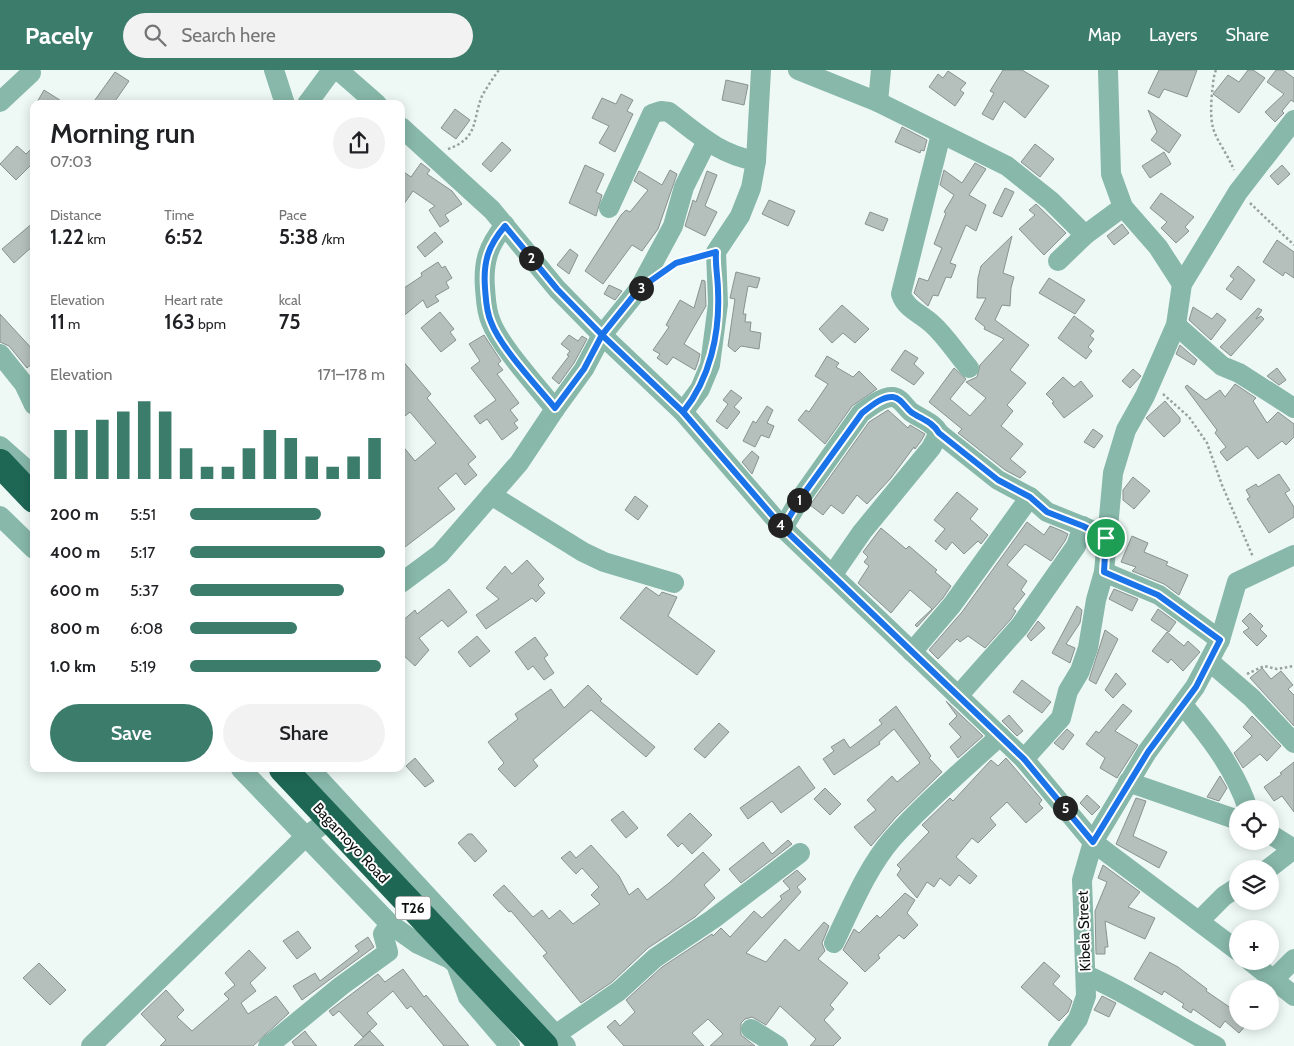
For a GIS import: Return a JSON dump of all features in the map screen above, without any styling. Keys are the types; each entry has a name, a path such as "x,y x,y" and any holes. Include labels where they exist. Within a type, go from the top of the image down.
{"highway":[{"path":"0,463 30,495"},
{"name":"Bagamoyo Road","path":"286,772 459,962 552,1043"}],"street":[{"path":"274,70 284,100"},
{"path":"310,100 332,70"},
{"path":"338,70 372,100"},
{"path":"683,412 700,389 710,365 718,304 716,252 736,224 748,198 756,161 761,70"},
{"path":"798,70 878,102 941,134 978,150 1018,173 1066,215 1085,235"},
{"path":"878,102 881,70"},
{"path":"1108,70 1111,174 1123,207 1158,248 1182,284"},
{"path":"0,102 31,74"},
{"path":"609,208 652,114 661,111 669,112 707,141 734,157 756,161"},
{"path":"1024,759 1061,718 1068,691 1080,672 1088,648 1096,600 1104,572 1113,473 1126,430 1150,384 1176,325 1182,284 1238,192 1294,120"},
{"path":"405,131 429,155 492,210 557,289 683,412 783,528 1024,759 1093,842 1229,945"},
{"path":"941,134 900,294 910,308 931,323 952,345 969,368"},
{"path":"405,580 440,554 519,463 555,408 584,369 602,335 639,289 660,253 672,226 688,180 707,141"},
{"path":"1058,261 1085,235 1123,207"},
{"path":"505,226 494,238 484,262 486,308 491,324 503,343 555,408"},
{"path":"1176,325 1222,366 1239,373 1294,408"},
{"path":"0,354 24,384 30,397"},
{"path":"783,528 800,499 862,413 890,397 899,399 911,412 935,426 939,433 998,480 1030,497 1047,512 1083,526 1106,538"},
{"path":"833,574 862,532 931,448 939,433"},
{"path":"0,446 30,472"},
{"path":"491,496 583,552 604,562 674,583"},
{"path":"912,652 952,605 1030,497"},
{"path":"0,516 30,545"},
{"path":"958,696 1020,626 1076,546 1083,526"},
{"name":"Kibela Street","path":"1058,1046 1078,1019 1086,996 1082,880 1093,842 1128,782 1161,732 1183,705 1209,661 1220,640 1237,582 1294,555"},
{"path":"1104,572 1158,595 1220,640"},
{"path":"1209,661 1280,726 1294,743"},
{"path":"1183,705 1219,750 1245,800"},
{"path":"834,942 876,864 892,840 944,787 1000,736"},
{"path":"243,772 390,924 418,944 459,962 468,997 510,1046"},
{"path":"313,772 552,1043 618,991 655,958 713,919 800,853"},
{"path":"1128,782 1229,817"},
{"path":"91,1046 305,837 329,820"},
{"path":"1279,840 1294,849 1279,861"},
{"path":"1199,921 1229,893"},
{"path":"268,1046 334,992 388,952 383,934 390,924"},
{"path":"1261,970 1274,980 1294,959"},
{"path":"1086,975 1142,1002 1216,1046"},
{"path":"1279,984 1294,996"},
{"path":"751,1029 778,1046"}],"path":[{"path":"429,155 464,142 476,121 483,95 500,70"},
{"path":"1216,70 1210,114 1211,125 1214,135 1234,169 1238,192 1294,245"},
{"path":"668,269 684,261 716,252"},
{"path":"1150,384 1188,417 1207,443 1222,485 1259,570"},
{"path":"1233,683 1264,666 1277,669 1294,666"}],"building":[{"path":"1003,70 1022,70 1049,86 1025,118 1004,101 993,120 982,114 994,93 990,91"},
{"path":"1159,70 1197,70 1187,97 1164,89 1159,98 1148,93"},
{"path":"1248,70 1253,70 1265,78 1239,113 1213,94 1228,75 1239,82"},
{"path":"1276,70 1283,70 1294,78 1294,102 1291,100 1282,111 1284,113 1275,122 1265,112 1284,94 1267,82"},
{"path":"948,71 966,83 960,90 964,93 955,106 929,87 938,74 943,78"},
{"path":"115,72 129,81 116,100 95,100"},
{"path":"726,80 748,85 744,105 722,100"},
{"path":"44,90 60,100 38,100"},
{"path":"621,94 633,100 627,111 633,114 615,152 599,143 609,126 592,118 602,98 616,104"},
{"path":"455,109 470,120 456,139 441,128"},
{"path":"1148,110 1181,135 1169,153 1151,140 1157,132"},
{"path":"902,127 927,140 924,151 921,150 920,153 895,142"},
{"path":"502,142 511,150 491,172 482,164"},
{"path":"1035,144 1054,159 1040,177 1021,162"},
{"path":"17,146 26,154 30,150 30,166 16,180 0,164"},
{"path":"1164,152 1171,164 1150,178 1142,166"},
{"path":"421,163 430,170 427,174 452,191 462,204 445,215 449,221 440,227 429,210 435,206 413,191 405,202 405,173 411,177"},
{"path":"975,163 986,169 969,195 986,205 976,231 966,225 950,263 956,265 951,278 946,277 938,296 933,295 928,306 914,293 919,278 928,281 942,248 934,244 946,213 944,212 954,195 940,185 944,170 962,183"},
{"path":"585,165 604,174 596,192 602,195 596,216 569,203"},
{"path":"1282,165 1290,174 1278,185 1270,176"},
{"path":"670,170 677,174 658,229 642,251 632,245 603,284 585,271 621,215 626,210 630,212 648,190 634,181 639,171 662,185"},
{"path":"707,171 717,175 705,206 717,212 705,236 685,226 693,200 696,202"},
{"path":"1005,188 1014,192 1002,217 993,213"},
{"path":"1161,193 1194,217 1185,227 1189,231 1176,243 1161,228 1167,222 1150,208"},
{"path":"769,200 795,211 788,226 762,214"},
{"path":"1036,204 1066,233 1044,255 1019,229 1035,215 1029,210"},
{"path":"870,212 888,219 883,231 865,224"},
{"path":"1122,224 1129,233 1114,245 1107,236"},
{"path":"30,225 30,249 14,263 2,249"},
{"path":"435,232 443,242 425,257 417,247"},
{"path":"1012,236 1003,273 1014,277 1010,306 1002,305 995,320 1029,345 1010,370 1026,383 1007,405 1013,411 1001,426 1023,444 1010,459 1026,472 1020,478 1005,470 958,433 962,429 929,402 954,368 966,379 950,399 970,416 986,398 966,382 977,377 980,365 1004,339 984,329 985,327 975,319 986,298 977,298 978,278 981,266"},
{"path":"1277,240 1294,252 1294,278 1285,272 1283,276 1263,262"},
{"path":"570,249 578,255 569,274 557,265"},
{"path":"438,262 442,268 445,266 452,278 446,282 449,288 435,296 439,301 427,308 423,300 405,315 405,287 422,276 421,273"},
{"path":"1238,266 1255,280 1241,300 1226,289 1234,279 1230,276"},
{"path":"736,272 760,278 757,288 748,286 743,314 746,314 745,322 751,322 750,331 761,333 759,349 741,346 735,352 728,346 735,299 730,298"},
{"path":"1049,278 1085,300 1075,314 1039,293"},
{"path":"702,280 705,281 706,306 684,344 700,354 695,370 673,357 667,365 657,358 660,354 653,350 669,327 666,325 680,300 694,308"},
{"path":"609,285 622,291 615,300 604,294"},
{"path":"842,305 869,329 855,343 843,333 832,343 819,329"},
{"path":"1193,307 1212,319 1217,313 1226,320 1211,340 1189,320"},
{"path":"1258,308 1262,310 1256,319 1261,316 1264,319 1231,356 1220,347"},
{"path":"440,312 454,329 450,332 456,340 441,352 421,328"},
{"path":"0,314 30,347 30,365 27,368 9,346 0,342"},
{"path":"1074,316 1094,331 1090,336 1094,339 1088,347 1092,351 1086,359 1058,338"},
{"path":"484,335 501,361 498,364 503,370 497,374 519,403 510,410 518,420 514,423 518,428 502,440 487,419 480,424 474,416 496,400 471,368 480,361 469,344"},
{"path":"569,335 578,341 582,336 587,339 574,363 559,384 552,378 569,356 567,355 570,351 561,344"},
{"path":"1180,345 1197,360 1194,365 1176,354"},
{"path":"905,350 918,358 914,364 924,373 914,385 891,370"},
{"path":"827,356 839,363 836,367 853,377 859,371 877,389 852,406 825,444 798,420 806,410 809,412 828,384 815,376"},
{"path":"405,364 431,394 427,398 476,457 468,464 477,475 465,485 456,473 438,488 455,509 405,547 405,449 415,461 436,443 410,412 405,416"},
{"path":"1277,368 1286,380 1279,385 1267,376"},
{"path":"1133,369 1141,376 1130,388 1122,381"},
{"path":"1063,377 1074,387 1081,381 1093,396 1064,418 1052,403 1054,402 1046,394"},
{"path":"1235,384 1256,398 1253,401 1267,423 1278,412 1294,424 1294,437 1286,445 1282,441 1258,459 1247,446 1227,461 1220,452 1226,447 1215,433 1217,430 1185,387 1187,385 1206,400 1220,390 1225,397"},
{"path":"731,390 742,398 734,407 740,412 727,429 716,421 728,404 723,400"},
{"path":"1165,401 1180,418 1180,422 1164,437 1146,418"},
{"path":"767,406 773,410 767,423 774,426 769,438 761,435 755,447 743,441 753,421 756,423"},
{"path":"888,410 908,428 910,425 925,434 921,441 867,504 857,495 843,514 831,505 823,515 810,505 869,422"},
{"path":"1093,429 1103,436 1094,448 1084,442"},
{"path":"752,451 759,457 752,474 742,462"},
{"path":"1279,474 1290,490 1285,493 1294,507 1294,517 1269,533 1247,499 1250,497 1246,490 1256,484 1258,487"},
{"path":"1133,477 1150,491 1134,509 1123,500 1123,490"},
{"path":"957,492 978,509 970,519 988,535 981,544 978,541 964,554 952,542 946,550 935,541 945,529 934,520"},
{"path":"635,496 648,506 638,520 625,510"},
{"path":"1027,522 1044,535 1050,526 1068,534 1051,561 1025,544 1007,565 1027,581 1021,590 1025,594 1013,609 1016,611 1011,619 985,648 968,636 960,642 957,639 938,659 929,650 962,612"},
{"path":"881,528 906,549 909,546 937,570 935,572 951,586 943,598 917,627 915,625 932,609 910,590 891,613 858,583 869,566 864,562 868,557 863,552"},
{"path":"1132,536 1148,543 1144,552 1168,562 1166,565 1188,575 1179,595 1164,584 1132,571 1136,567 1121,562"},
{"path":"527,560 544,579 538,585 545,593 536,602 532,598 486,629 476,615 499,599 486,588 505,566 512,574"},
{"path":"646,587 659,596 662,592 677,597 668,616 715,651 697,675 620,618"},
{"path":"449,589 467,612 448,627 442,620 419,638 429,650 415,666 405,657 405,619 415,610 417,614"},
{"path":"1114,589 1138,599 1132,611 1109,599"},
{"path":"1077,606 1082,610 1080,623 1066,644 1075,648 1070,663 1052,653"},
{"path":"1158,609 1176,622 1169,632 1151,620"},
{"path":"1250,613 1263,626 1260,629 1267,636 1257,646 1243,632 1249,628 1242,621"},
{"path":"1038,621 1045,628 1031,641 1027,636"},
{"path":"1105,630 1118,639 1096,684 1089,680"},
{"path":"1167,632 1184,646 1188,641 1200,652 1183,671 1171,659 1168,663 1152,651"},
{"path":"477,636 490,651 470,667 458,652"},
{"path":"535,637 548,655 544,658 554,673 544,680 533,666 528,670 515,652"},
{"path":"1262,668 1271,679 1281,671 1293,685 1288,689 1294,695 1294,726 1250,678"},
{"path":"1116,673 1126,684 1113,698 1105,690"},
{"path":"1022,680 1051,702 1042,713 1013,692"},
{"path":"588,685 602,699 600,701 655,747 646,757 591,710 533,760 538,766 515,787 498,769 504,763 488,742 518,719 515,714 551,689 564,708"},
{"path":"946,701 983,736 958,758 950,747 961,737 949,724 957,716"},
{"path":"1123,704 1132,711 1115,731 1138,745 1117,778 1100,768 1105,758 1086,744 1096,731 1099,733"},
{"path":"896,706 931,756 929,758 942,772 896,817 871,846 854,827 876,810 867,800 892,776 897,782 920,763 894,729 879,742 880,744 834,775 823,759 834,751 831,747 844,739 850,748 882,724 879,720"},
{"path":"1009,715 1023,731 1017,736 1002,721"},
{"path":"1252,716 1281,746 1267,761 1260,754 1243,768 1234,753 1252,736 1243,727"},
{"path":"719,723 729,732 705,758 694,749"},
{"path":"1067,729 1074,735 1063,750 1054,743"},
{"path":"415,758 434,781 425,787 406,766"},
{"path":"1006,758 1042,800 1039,804 1043,808 1026,823 1007,802 990,818 996,825 978,843 972,838 956,857 977,876 970,884 959,875 950,886 940,878 934,887 927,882 917,898 897,875 901,869 897,865 929,832 922,825 950,798 953,801 991,760 998,766"},
{"path":"1294,762 1294,812 1282,796 1273,800 1264,787 1282,774 1280,773"},
{"path":"799,766 815,788 781,813 772,801 748,819 740,808"},
{"path":"1220,776 1227,788 1219,801 1207,797"},
{"path":"825,788 841,804 830,815 814,799"},
{"path":"1087,795 1100,807 1092,815 1080,803"},
{"path":"1136,798 1146,801 1133,836 1167,852 1159,868 1116,844"},
{"path":"623,811 638,828 626,838 611,820"},
{"path":"690,813 712,835 692,854 682,843 678,847 667,835"},
{"path":"468,834 472,834 487,851 475,862 458,843"},
{"path":"788,840 792,844 741,883 729,869 763,842 772,854"},
{"path":"591,845 619,876 629,895 638,888 647,900 703,852 720,870 704,885 715,898 695,917 648,948 612,982 581,1003 543,956 547,953 511,911 509,912 493,895 504,885 533,917 542,910 549,919 560,910 573,924 600,904 591,895 599,887 582,868 576,874 561,858 570,851 576,858"},
{"path":"1103,865 1140,892 1128,907 1155,918 1145,939 1105,921 1108,947 1105,947 1105,954 1096,954 1095,911 1107,882 1098,878"},
{"path":"797,870 806,879 797,887 801,892 746,953 766,962 785,939 799,951 824,922 829,926 822,943 825,951 818,959 848,983 830,1005 834,1009 824,1020 841,1038 833,1046 810,1046 816,1039 780,1006 766,1025 752,1017 745,1019 741,1023 741,1035 755,1046 710,1046 723,1034 708,1019 692,1033 704,1046 624,1046 607,1027 615,1020 620,1026 635,1012 626,1000 662,967 712,934 713,936 721,928 730,937 754,911 762,918 782,899 780,896 790,889 783,881"},
{"path":"905,893 915,900 907,913 918,925 904,939 899,935 878,955 880,958 865,972 843,950 854,929 859,933 877,915 880,918"},
{"path":"298,931 311,948 297,959 283,941"},
{"path":"368,937 374,947 302,1000 293,986 315,973 320,981 359,951 355,946"},
{"path":"249,950 266,968 250,983 256,991 241,1003 248,1014 276,996 289,1013 253,1046 160,1046 166,1040 141,1014 166,990 184,1010 177,1017 192,1031 229,999 224,994 235,985 225,973"},
{"path":"1150,952 1178,967 1207,989 1206,991 1229,1007 1229,1024 1225,1021 1220,1028 1193,1009 1191,1013 1182,1007 1184,1004 1164,991 1162,995 1134,979"},
{"path":"1044,962 1060,976 1053,984 1072,1001 1068,1012 1059,1021 1021,987"},
{"path":"39,963 66,990 50,1005 23,978"},
{"path":"403,969 424,997 426,995 469,1046 444,1046 411,1006 407,1009 393,991 367,1013 377,1024 363,1037 339,1011 333,1016 329,1011 378,974 385,982"},
{"path":"1102,996 1116,1003 1109,1017 1094,1010"},
{"path":"305,1031 317,1046 295,1046 292,1042"},
{"path":"370,1031 384,1046 354,1046"}],"route":[{"path":"1106,538 1083,526 1047,512 1030,497 998,480 939,433 935,426 908,410 899,399 893,397 875,404 862,413 800,499 783,528 705,439 683,412 641,370 602,335 557,289 505,226 494,238 488,250 484,262 484,274 486,308 491,324 503,343 555,408 584,369 602,335 639,289 655,280 676,263 700,258 716,252 718,304 710,365 700,389 683,412 783,528 1024,759 1093,842 1128,782 1161,732 1196,687 1220,640 1158,595 1104,572 1106,538"}]}
